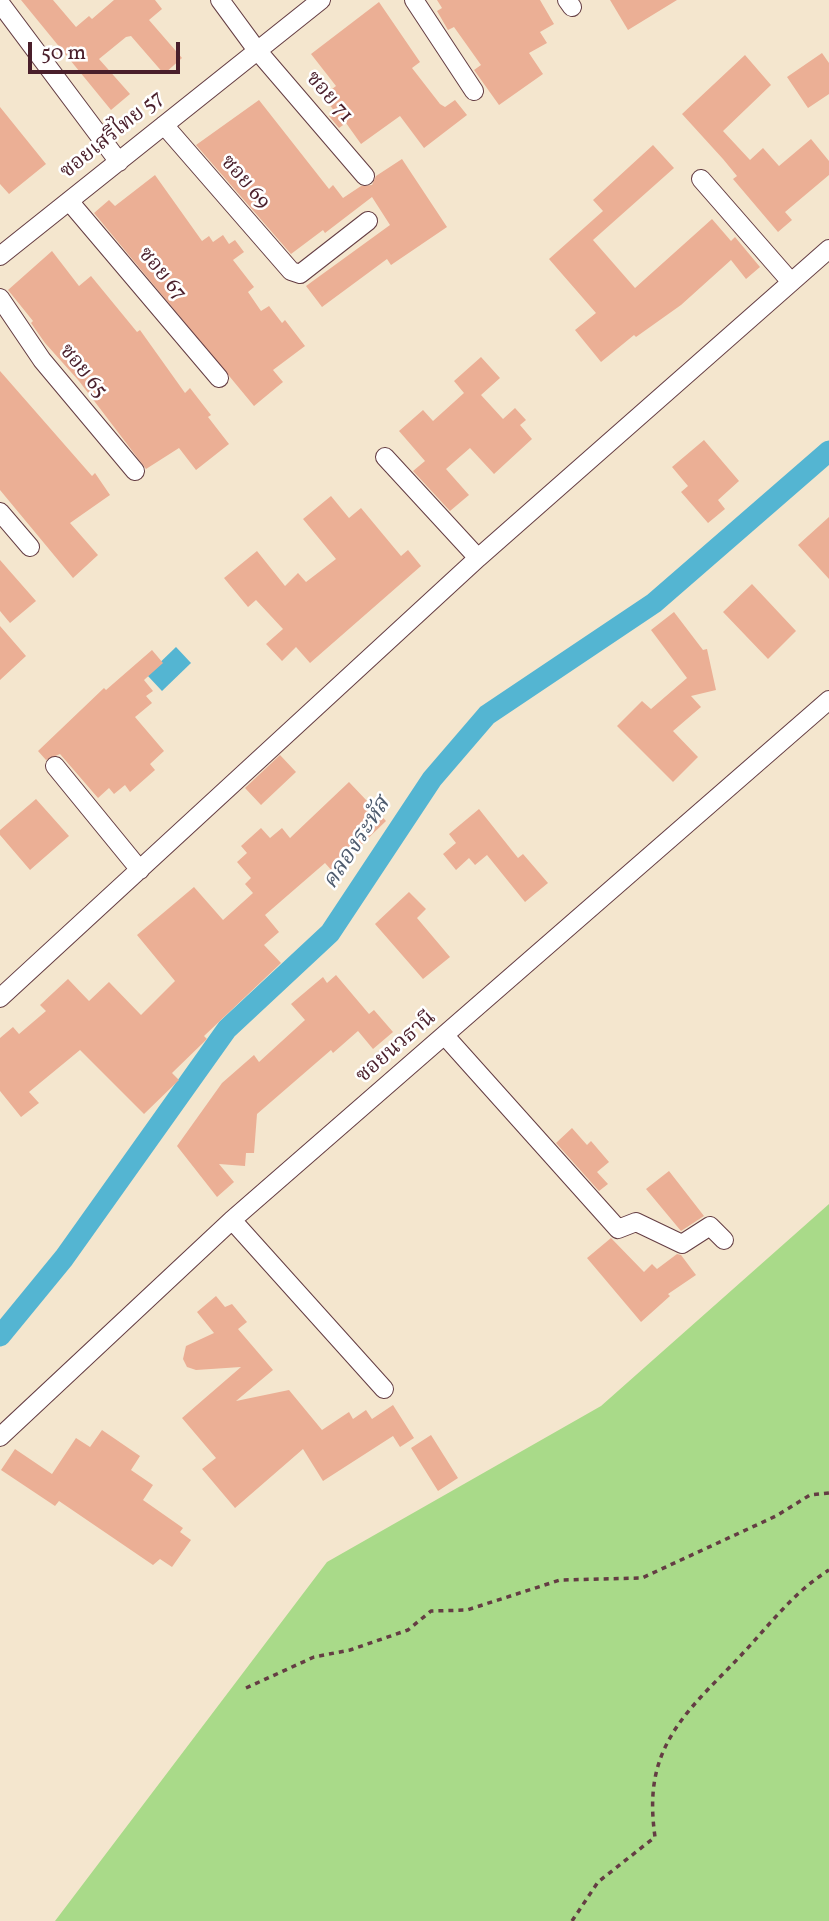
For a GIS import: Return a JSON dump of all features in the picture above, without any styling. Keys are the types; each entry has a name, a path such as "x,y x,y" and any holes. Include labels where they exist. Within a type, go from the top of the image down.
{"street":[{"name":"ซอย 71","path":"220,0 256,49 365,176"},
{"name":"ซอยเสรีไทย 57","path":"0,256 256,49 321,0"},
{"path":"414,0 474,91"},
{"path":"0,3 119,162"},
{"name":"ซอย 69","path":"164,125 291,271 300,274 368,221"},
{"path":"701,179 791,282"},
{"name":"ซอย 67","path":"69,201 219,377"},
{"path":"0,998 478,558 829,249"},
{"name":"ซอย 65","path":"0,298 42,360 135,471"},
{"path":"385,457 478,558"},
{"path":"0,512 30,547"},
{"name":"ซอยนวธานี","path":"0,1437 232,1220 446,1037 829,700"},
{"path":"55,766 140,870"},
{"path":"446,1037 618,1228 635,1222 682,1244 710,1226 724,1240"},
{"path":"232,1220 384,1389"}],"path":[{"path":"246,1688 314,1657 350,1650 408,1630 431,1611 467,1610 560,1580 642,1578 776,1516 810,1495 829,1493"},
{"path":"572,1921 598,1882 654,1837 651,1800 663,1752 689,1709 763,1632 791,1597 829,1570"}],"green space":[{"path":"829,1204 829,1921 55,1921 327,1562 601,1406"}],"water":[{"path":"176,647 191,663 162,691 147,675"}],"building":[{"path":"21,0 53,0 76,27 89,16 92,19 114,0 155,0 162,9 149,20 182,58 164,74 131,36 126,37 99,59 130,94 111,110"},
{"path":"437,0 540,0 554,24 540,32 547,43 529,53 543,74 499,105 474,70 481,65 454,27 448,30 437,11 442,8"},
{"path":"610,0 677,0 628,30"},
{"path":"379,2 420,62 412,68 440,104 445,107 455,100 467,115 424,148 400,116 361,144 346,123 339,128 329,116 335,112 323,96 336,86 311,54"},
{"path":"822,53 829,63 829,94 808,108 787,77"},
{"path":"745,55 771,85 723,131 750,160 763,148 779,166 811,139 829,161 829,175 785,212 792,220 778,232 733,179 737,176 682,114"},
{"path":"259,100 329,189 333,185 343,198 361,186 372,185 376,176 402,159 447,227 391,265 387,259 322,307 306,286 390,225 372,197 325,233 323,230 291,254 196,145"},
{"path":"0,107 46,164 9,194 0,184"},
{"path":"653,145 674,168 593,240 635,288 712,219 731,241 735,237 760,267 746,279 731,260 681,305 636,337 634,335 601,362 575,330 596,313 549,259 603,211 593,200"},
{"path":"155,175 202,241 209,236 213,242 223,235 229,244 235,240 244,252 233,260 254,287 248,292 261,311 269,306 282,323 285,320 305,346 273,370 283,382 254,406 94,213 109,200 115,206"},
{"path":"52,251 79,286 91,276 137,332 140,330 185,393 190,388 211,415 208,417 229,444 196,470 179,448 146,469 79,381 45,343 31,323 33,321 8,290"},
{"path":"481,357 500,378 481,395 503,419 515,408 526,420 520,425 532,439 494,474 470,448 446,469 469,495 450,511 413,471 425,461 399,431 423,410 433,421 464,393 454,381"},
{"path":"0,371 92,476 95,473 110,495 70,523 98,555 73,578 0,490"},
{"path":"704,440 739,481 718,500 725,509 708,523 681,492 688,486 672,467"},
{"path":"331,496 349,518 361,508 401,556 408,550 421,566 310,663 296,647 282,661 266,644 283,629 256,600 248,607 224,578 257,551 285,586 298,573 306,582 336,559 303,519"},
{"path":"829,517 829,579 798,545"},
{"path":"0,560 36,601 10,623 0,611"},
{"path":"752,584 796,631 768,659 723,612"},
{"path":"674,612 703,650 707,649 716,690 691,696 701,707 673,731 698,757 673,782 617,726 642,701 651,709 687,678 651,630"},
{"path":"0,626 26,656 0,680"},
{"path":"152,650 163,663 144,680 153,691 146,696 152,703 135,717 164,751 150,764 155,770 130,792 125,785 114,794 109,788 98,798 60,754 46,760 38,751 104,688 106,690"},
{"path":"280,755 296,772 261,805 245,788"},
{"path":"349,782 386,821 333,872 325,863 265,915 279,932 264,945 281,963 204,1036 207,1039 172,1073 179,1080 144,1114 80,1050 29,1092 39,1103 21,1117 0,1091 0,1038 13,1027 19,1034 46,1011 40,1005 68,979 89,1001 109,982 141,1015 175,981 137,935 194,887 223,920 253,893 245,884 251,878 237,862 247,853 241,846 261,828 270,838 282,828 290,838"},
{"path":"36,799 69,836 30,870 0,835 0,830"},
{"path":"479,809 518,858 523,854 548,883 525,902 487,855 475,865 469,858 456,870 443,854 456,843 449,834"},
{"path":"409,892 426,909 417,918 450,957 423,979 375,924"},
{"path":"336,975 369,1014 374,1010 393,1032 373,1049 358,1031 333,1053 331,1050 257,1114 254,1153 246,1153 245,1166 219,1164 234,1182 217,1197 177,1146 222,1083 254,1055 259,1062 305,1020 291,1004 323,977 327,983"},
{"path":"572,1128 587,1145 591,1141 609,1162 597,1172 608,1184 599,1191 556,1143"},
{"path":"669,1171 704,1216 681,1231 646,1189"},
{"path":"611,1238 644,1272 652,1264 657,1269 677,1254 681,1255 696,1275 668,1294 670,1296 641,1322 587,1258"},
{"path":"216,1296 225,1307 232,1304 247,1322 238,1329 273,1370 236,1401 289,1390 322,1430 349,1412 353,1419 366,1410 372,1419 393,1405 414,1438 400,1447 393,1436 323,1481 303,1449 235,1508 202,1469 216,1458 182,1418 241,1367 196,1370 187,1367 183,1359 186,1346 214,1333 197,1312"},
{"path":"102,1430 140,1456 131,1470 153,1485 143,1500 183,1528 180,1532 191,1540 172,1567 160,1559 153,1565 59,1501 55,1506 1,1470 15,1449 52,1474 76,1438 90,1447"},
{"path":"431,1435 458,1478 438,1491 411,1448"}],"waterway":[{"name":"คลองระหัส","path":"0,1336 64,1258 227,1029 330,933 432,779 487,715 654,603 829,451"}]}
